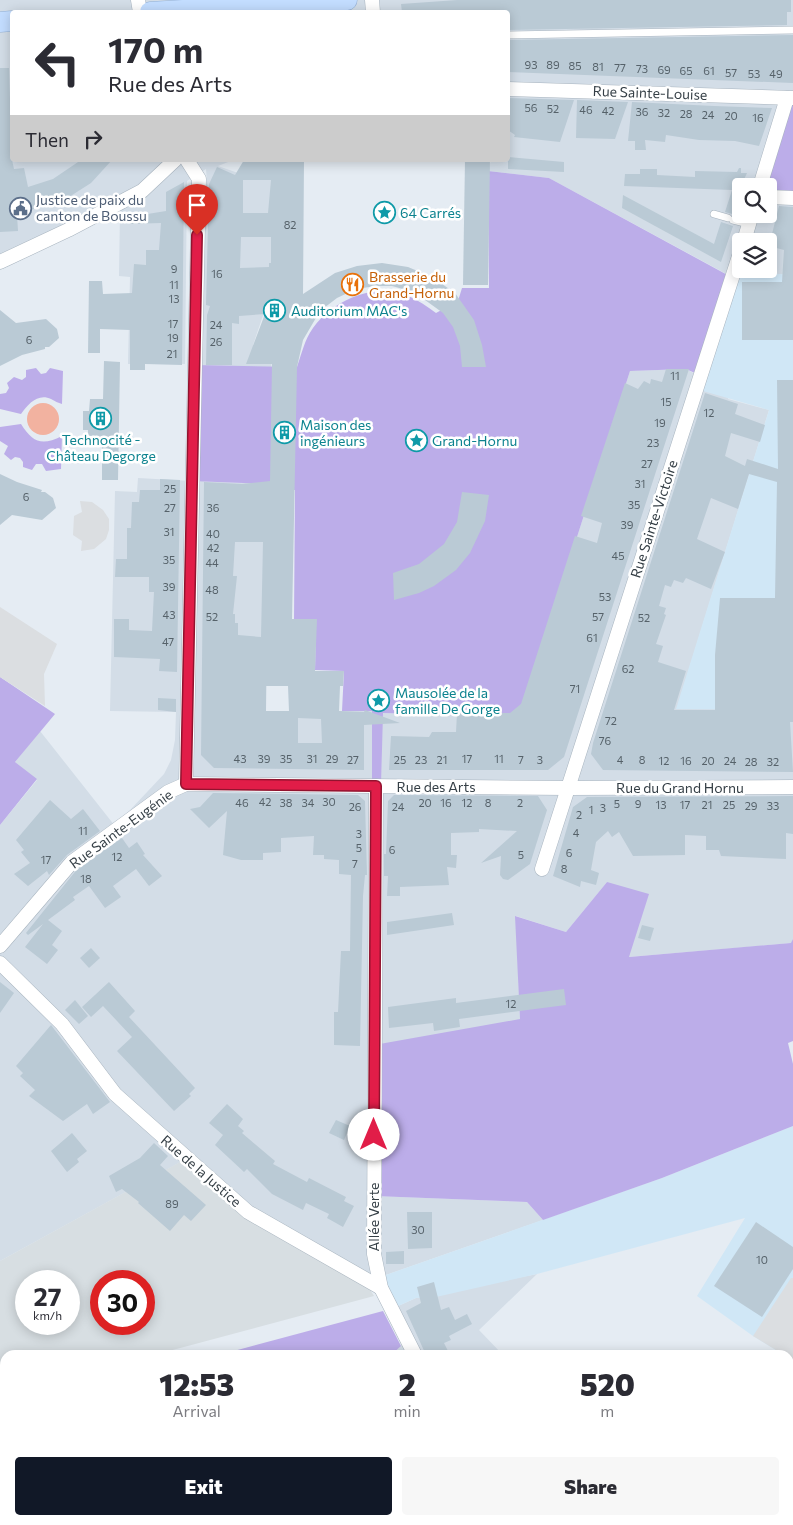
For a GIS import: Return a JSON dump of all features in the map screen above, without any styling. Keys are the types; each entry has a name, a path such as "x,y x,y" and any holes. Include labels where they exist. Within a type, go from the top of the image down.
{"street":[{"path":"167,10 209,5 347,0"},
{"name":"Rue Sainte-Louise","path":"510,88 790,98"},
{"path":"763,178 790,98"},
{"path":"0,262 68,230 142,191 174,162"},
{"path":"186,784 199,179 188,162"},
{"path":"777,197 793,198"},
{"name":"Rue Sainte-Victoire","path":"542,868 732,278"},
{"name":"Rue des Arts","path":"186,784 567,788"},
{"name":"Rue Sainte-Eugénie","path":"0,946 72,862 168,792 186,784"},
{"name":"Allée Verte","path":"376,786 374,1254 381,1288"},
{"name":"Rue du Grand Hornu","path":"567,788 793,787"},
{"name":"Rue de la Justice","path":"0,963 62,1024 115,1094 248,1212 381,1288"},
{"path":"381,1288 412,1350"}],"lane":[{"path":"510,35 793,30"},
{"path":"714,214 732,219"}],"shaded area":[{"path":"0,0 793,0 793,98 763,178 732,178 732,223 777,223 777,197 793,198 793,275 777,274 777,233 732,233 732,277 732,278 735,278 728,399 769,410 677,708 793,710 792,943 628,957 607,882 566,932 516,916 520,1019 374,1196 527,1202 543,1220 383,1276 378,1280 248,1212 186,1159 0,1261 0,825 37,780 15,762 40,731 115,826 164,774 171,760 175,740 176,712 110,711 115,491 137,492 138,478 191,481 201,365 206,169 187,181 185,364 128,364 130,277 119,276 120,212 0,270","holes":["10,10 510,10 510,162 490,162 488,171 549,178 732,277 699,376 686,369 630,371 525,700 510,717 382,713 381,786 372,786 372,711 266,711 272,497 267,484 202,481 226,366 271,368 273,353 266,344 253,345 276,277 279,174 241,174 218,166 228,162 10,162"]},
{"path":"793,98 793,198 777,197 777,178 763,178"},
{"path":"488,171 549,178 733,278 697,374 686,369 630,371 525,700 510,717 383,713 381,786 372,786 372,711 342,711 344,671 315,670 316,622 294,621 295,490 270,490 267,484 192,481 194,365 297,367 307,338 313,328 330,310 351,298 375,291 396,292 415,299 436,313 458,301 462,288 489,288"},
{"path":"777,274 793,275 793,710 676,709 769,410 696,389 733,278 777,278"},
{"path":"36,368 41,374 46,373 50,368 63,371 62,404 42,397 30,403 21,414 0,409 0,394 6,393 9,388 7,383 14,377 22,380 26,377 26,370"},
{"path":"43,403 54,408 59,419 54,430 43,435 32,430 27,419 32,408"},
{"path":"21,424 38,441 49,441 62,436 61,469 46,471 42,464 36,464 32,470 23,467 23,462 20,458 15,457 11,460 4,454 8,446 0,441 0,427"},
{"path":"80,501 92,502 103,510 109,519 109,530 106,539 94,549 81,551 82,541 73,535 74,516 82,512"},
{"path":"0,607 57,644 44,674 45,706 0,677"},
{"path":"0,677 55,714 15,762 37,779 0,825"},
{"path":"607,882 649,894 629,957 791,943 793,939 793,1041 788,1043 793,1064 793,1126 662,1178 543,1220 527,1202 374,1196 374,1045 520,1019 515,916 566,932"},
{"path":"793,1126 793,1350 776,1350 697,1296 745,1218 537,1274 436,1297 416,1298 396,1307 383,1276 662,1178"},
{"path":"180,1162 241,1215 366,1283 374,1296 173,1350 0,1350 0,1261"},
{"path":"537,1274 479,1330 498,1350 396,1350 411,1337 396,1307 416,1298"},
{"path":"791,1278 793,1278 793,1350 776,1350 753,1336"},
{"path":"383,1311 401,1346 397,1350 238,1350"}],"building":[{"path":"457,0 791,0 791,12 787,12 787,25 510,30 510,10 402,10 401,4"},
{"path":"793,35 793,83 510,72 510,40"},
{"path":"0,68 9,68 10,162 12,162 14,169 24,168 28,187 53,179 78,162 110,162 91,183 69,197 31,210 32,213 17,215 18,231 0,232"},
{"path":"510,98 574,100 560,142 514,137 515,135 510,131"},
{"path":"577,100 628,102 615,139 576,138"},
{"path":"632,102 772,108 759,146 735,141 699,140 666,135 665,142 645,140 646,150 635,150 635,141 628,141"},
{"path":"510,157 564,162 564,172 508,169"},
{"path":"243,162 304,162 303,294 335,273 357,266 382,263 408,267 432,277 455,293 474,320 482,345 486,367 462,367 460,346 453,327 443,313 414,292 392,286 356,289 337,298 320,311 303,340 297,367 292,619 317,619 315,671 344,671 343,686 340,686 339,711 364,712 365,710 400,723 364,725 364,770 214,768 201,755 204,482 242,484 270,481 272,364 246,364 265,314 239,316 239,324 232,323 232,365 206,365 207,315 210,306 206,305 209,184 217,167 235,175","holes":["243,180 271,180 268,213 243,213","241,237 271,237 271,263 269,263 269,267 240,268","235,542 263,542 261,637 238,635 238,623 235,623 235,614 233,614 237,576 233,576","266,686 288,686 289,711 266,711","298,718 321,719 322,743 298,743"]},
{"path":"465,162 490,162 488,285 463,285"},
{"path":"741,168 741,173 747,173 745,178 732,178 732,190 624,186 625,174 640,174 640,169 657,169 657,175 695,177 695,171 737,172"},
{"path":"184,182 182,365 145,364 145,370 130,370 130,330 100,329 100,353 88,353 89,281 102,281 103,294 132,293 134,264 146,265 146,250 159,250 161,223 130,224 129,217 166,211 166,192"},
{"path":"732,190 732,214 725,212"},
{"path":"623,195 714,244 721,222 733,226 721,262 622,208"},
{"path":"779,206 793,207 793,340 742,340 742,282 782,282 784,250 777,248 777,233 772,233 775,223 777,223"},
{"path":"0,310 16,323 46,319 57,329 59,338 49,347 45,347 45,349 22,355 0,366"},
{"name":"Technocité - Château Degorge","path":"104,361 120,362 118,480 102,480 102,442 88,441 88,430 83,430 83,411 89,411 90,399 103,399"},
{"path":"666,369 689,369 564,757 548,770 389,770 391,736 429,737 432,732 456,732 457,713 510,713 521,704 575,536 597,543 602,523 581,516 625,383 638,389 644,381 650,384 651,379 662,382"},
{"path":"777,380 793,380 793,722 790,722 793,772 603,770 591,754 593,743 705,393 738,404 735,414 765,425 760,442 731,433 725,456 745,466 747,459 778,469","holes":["749,474 777,482 775,598 720,598 715,655 715,710 674,710 686,671 658,662 663,646 656,644 666,615 664,614 666,608 659,606 665,585 671,587 674,580 683,583 686,578 711,589 725,552 697,539 711,498 738,509"]},
{"path":"0,474 42,490 41,492 45,492 53,498 56,508 42,520 12,515 0,525"},
{"path":"160,479 180,480 177,672 159,671 160,659 114,657 114,619 129,619 129,630 152,631 154,592 149,592 149,577 115,577 116,559 127,559 127,528 131,528 132,502 139,502 140,490 160,490"},
{"path":"462,492 489,495 485,521 470,553 456,570 434,586 419,593 394,600 393,573 419,564 444,544 457,522"},
{"path":"158,698 176,699 176,712 158,710"},
{"path":"213,793 358,795 365,801 367,875 365,875 363,896 360,1046 334,1045 334,1012 338,1012 341,951 350,951 351,875 339,874 339,860 324,859 324,855 313,855 314,836 281,838 281,852 263,853 263,860 241,860 223,855 227,811 209,828 190,809 200,807"},
{"path":"394,795 538,796 547,810 530,864 508,880 503,879 500,875 501,856 481,863 517,831 479,829 479,832 451,833 451,855 457,855 456,868 447,867 449,885 400,887 400,896 387,896 388,876 384,876 384,854 386,854 388,801"},
{"path":"793,796 793,834 786,833 786,859 721,856 719,850 706,850 706,836 685,835 685,855 633,856 619,832 612,837 608,831 596,842 591,870 599,873 596,885 581,881 580,887 553,876 573,807 587,797"},
{"path":"50,800 71,819 83,809 100,831 67,855 49,875 47,871 28,886 14,874 30,863 21,852 24,850 16,840"},
{"path":"122,838 129,848 137,842 145,854 143,855 162,876 149,886 136,869 113,886 121,897 105,908 89,886 73,897 75,900 48,920 62,931 52,945 58,950 47,964 25,947 43,924 28,935 26,933 78,868"},
{"path":"452,913 454,925 387,935 387,922"},
{"path":"642,925 654,928 650,941 638,938"},
{"path":"91,948 100,958 89,968 80,958"},
{"path":"0,982 14,993 0,1013"},
{"path":"109,982 135,1011 129,1017 195,1088 189,1094 191,1096 174,1111 117,1051 132,1037 103,1006 91,1017 82,1007"},
{"path":"564,989 566,1005 459,1019 460,1027 434,1031 433,1023 389,1028 388,1007 456,998 456,1003"},
{"path":"75,1000 88,1016 79,1024 65,1010"},
{"path":"51,1025 110,1102 93,1114 87,1104 63,1121 29,1096 35,1090 20,1076 23,1073 16,1066"},
{"path":"227,1104 243,1119 238,1126 244,1131 242,1133 275,1161 273,1164 307,1182 309,1178 346,1197 344,1201 354,1206 343,1227 327,1218 329,1214 306,1203 303,1210 272,1194 247,1169 244,1172 215,1145 223,1135 209,1123"},
{"path":"336,1120 350,1126 344,1140 329,1133"},
{"path":"72,1133 87,1151 77,1159 79,1162 67,1172 51,1151"},
{"path":"154,1143 168,1156 160,1165 206,1205 191,1221 184,1215 170,1231 122,1189 116,1192 109,1176 140,1158"},
{"path":"407,1212 432,1212 432,1248 408,1249"},
{"path":"756,1222 793,1247 793,1269 762,1317 714,1286"},
{"path":"404,1251 404,1264 386,1264 386,1252"},
{"path":"434,1282 441,1310 449,1307 455,1320 467,1314 472,1324 449,1336 451,1340 444,1343 448,1350 424,1350 406,1311 421,1303 417,1287"}],"place":[{"name":"Justice de paix du canton de Boussu","path":"20,208"},
{"name":"64 Carrés","path":"384,213"},
{"name":"Brasserie du Grand-Hornu","path":"353,285"},
{"name":"Auditorium MAC's","path":"275,311"},
{"name":"Technocité - Château Degorge","path":"101,418"},
{"name":"Maison des ingénieurs","path":"284,433"},
{"name":"Grand-Hornu","path":"416,441"},
{"name":"Mausolée de la famille De Gorge","path":"379,701"}],"route":[{"path":"197,235 186,784 376,786 374,1135"}]}
